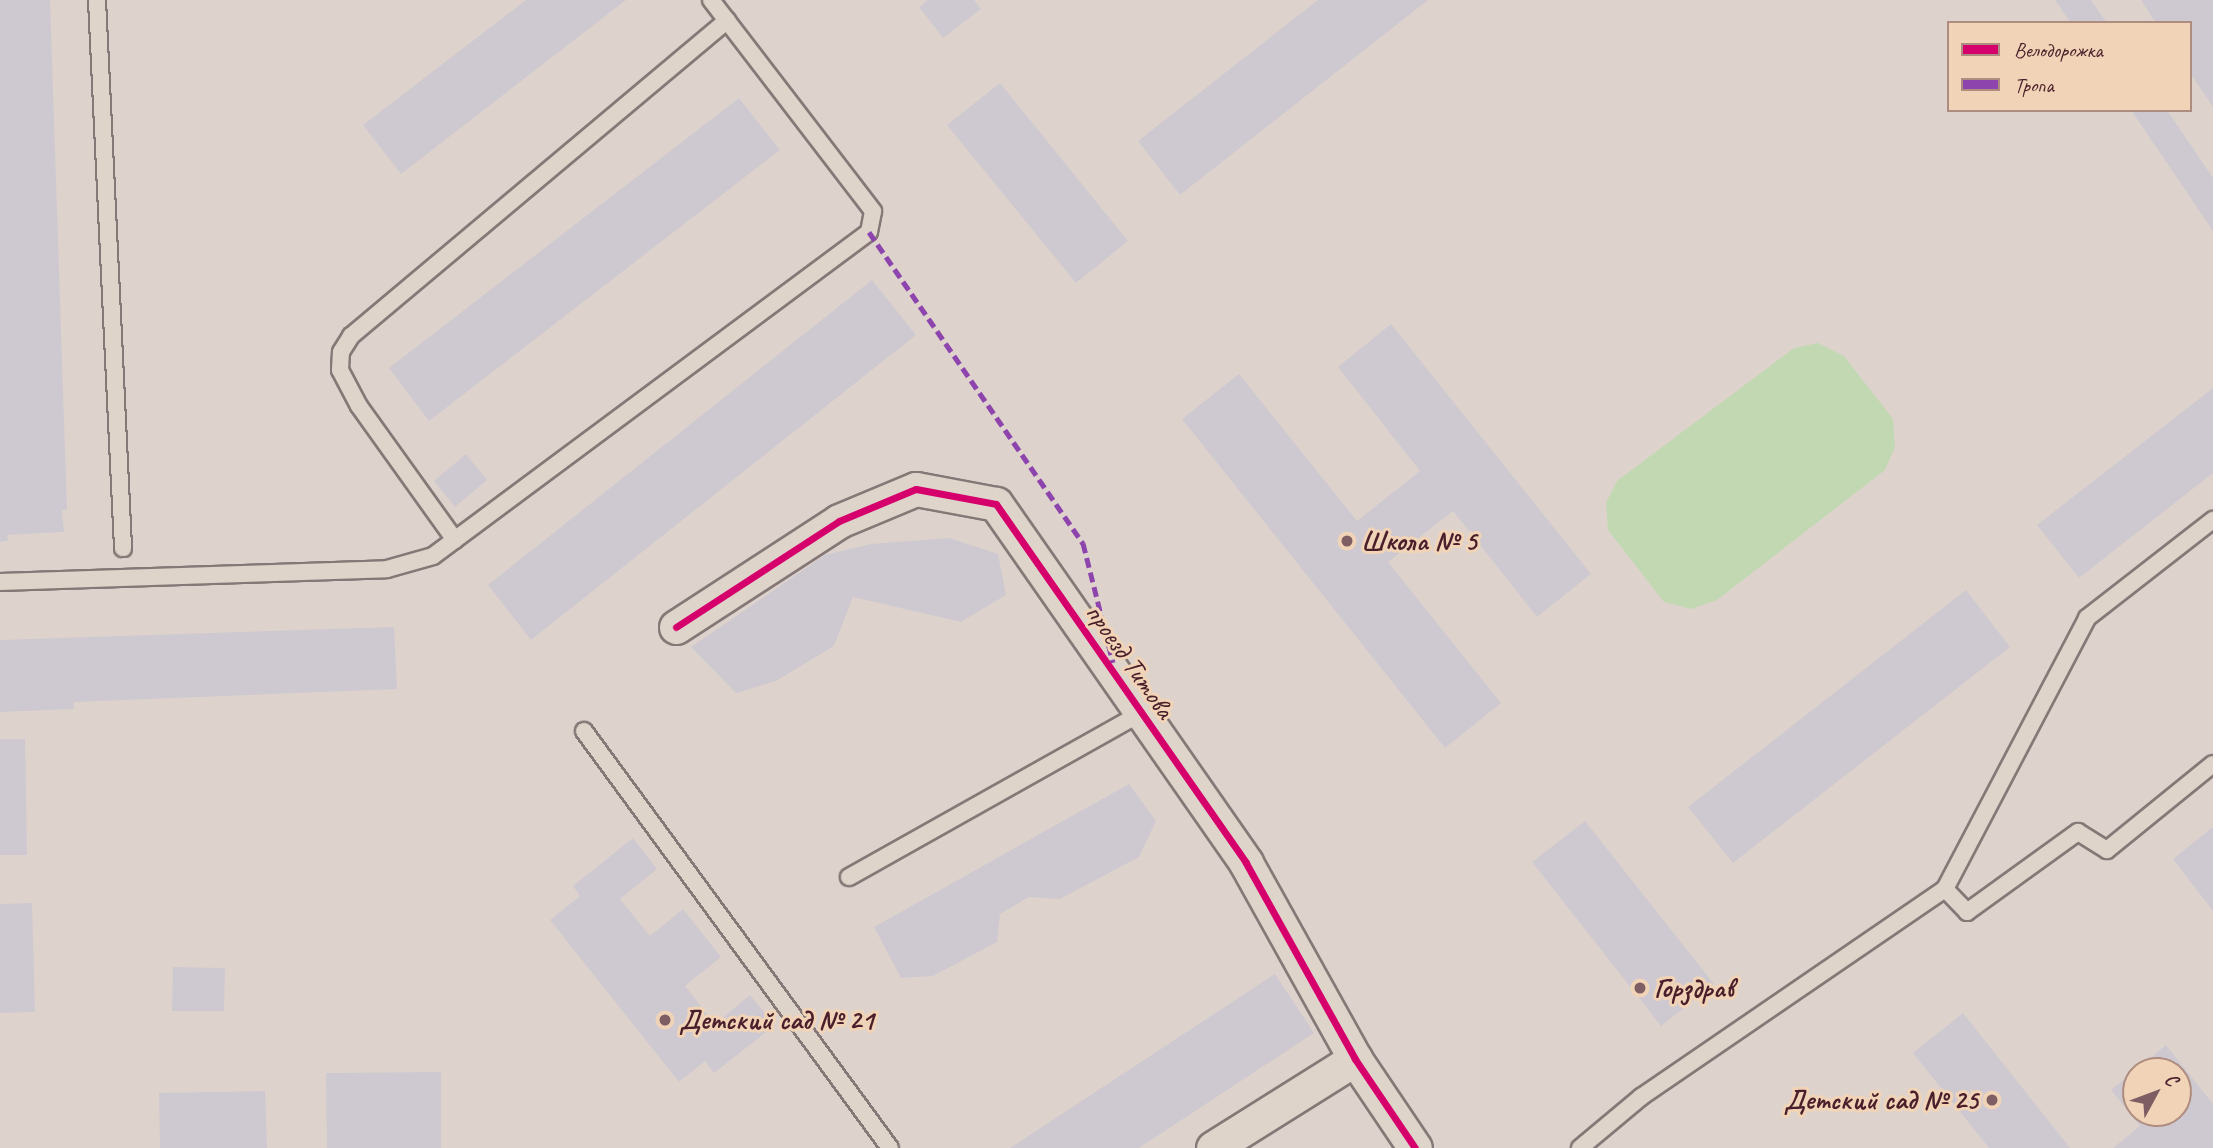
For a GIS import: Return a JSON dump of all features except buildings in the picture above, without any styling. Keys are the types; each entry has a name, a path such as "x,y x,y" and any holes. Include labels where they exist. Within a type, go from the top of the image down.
{"street":[{"name":"проезд Титова","path":"676,627 839,522 916,489 996,504 1246,863 1355,1059 1415,1148"},
{"path":"1213,1148 1355,1059"}],"lane":[{"path":"97,0 122,548"},
{"path":"0,582 387,569 433,556 869,232 873,211 711,0"},
{"path":"455,540 359,406 340,370 341,352 351,336 727,20"},
{"path":"1580,1148 1641,1097 1945,889 2087,618 2213,520"},
{"path":"849,877 1141,713"},
{"path":"584,731 890,1148"},
{"path":"1945,889 1967,912 2078,832 2107,850 2213,764"}],"green space":[{"path":"1818,343 1844,356 1893,419 1895,447 1885,470 1717,600 1691,609 1664,602 1608,530 1606,503 1617,481 1794,348"}],"marked path":[{"path":"869,232 1083,543 1113,662"}],"cycle path":[{"path":"676,627 839,521 916,489 996,504 1246,863 1355,1059 1415,1148"}],"place":[{"name":"Школа № 5","path":"1347,541"},
{"name":"Горздрав","path":"1640,988"},
{"name":"Детский сад № 21","path":"665,1020"},
{"name":"Детский сад № 25","path":"1992,1100"}]}
